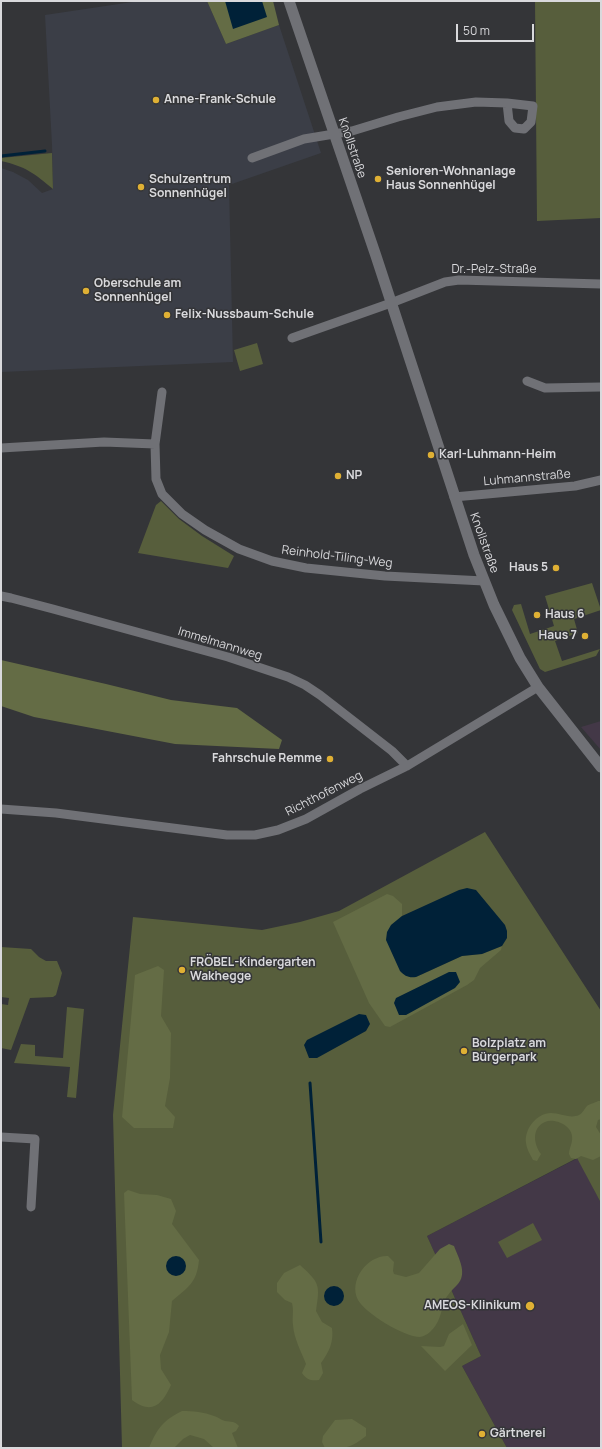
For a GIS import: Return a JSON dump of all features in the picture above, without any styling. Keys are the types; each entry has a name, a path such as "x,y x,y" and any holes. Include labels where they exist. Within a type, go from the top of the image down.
{"street":[{"name":"Knollstraße","path":"289,1 333,134 376,256 454,497 484,581 520,658 538,687 601,767"},
{"path":"252,158 304,139 352,131 437,107 476,102 507,103"},
{"name":"Dr.-Pelz-Straße","path":"391,304 445,282 459,280 601,284"},
{"path":"292,338 391,304"},
{"path":"527,381 545,388 601,387"},
{"name":"Reinhold-Tiling-Weg","path":"162,392 155,444 156,479 162,494 182,514 205,530 239,549 272,562 306,568 393,576 484,581"},
{"path":"1,448 104,442 155,444"},
{"name":"Luhmannstraße","path":"454,497 575,486 601,480"},
{"name":"Immelmannweg","path":"1,596 228,657 305,684 392,751 407,766"},
{"name":"Richthofenweg","path":"1,809 56,813 227,835 255,835 278,830 306,819 360,789 407,766 538,687"},
{"path":"1,1138 35,1139 31,1207"}],"shaded area":[{"name":"Schulzentrum Sonnenhügel","path":"139,1 207,1 226,44 279,25 321,153 229,185 233,362 1,372 1,168 13,172 28,180 42,193 53,189 45,15"},
{"path":"601,721 601,750 581,727"},
{"name":"AMEOS-Klinikum","path":"578,1158 601,1203 601,1448 507,1448 462,1366 481,1356 427,1236"}],"green space":[{"path":"207,1 273,1 279,25 226,44"},
{"path":"535,1 601,1 601,218 537,221"},
{"path":"52,153 53,189 29,171 17,165 1,161 1,158"},
{"path":"257,343 263,364 240,371 234,350"},
{"path":"161,501 179,519 202,536 234,556 228,568 138,553 156,505"},
{"path":"592,583 601,610 574,619 578,633 555,641 562,661 600,649 596,656 545,672 540,669 512,610 514,605 521,604 530,634 554,626 545,596"},
{"path":"1,660 171,700 237,708 282,740 279,749 175,744 34,717 1,706"},
{"path":"485,832 601,1011 601,1203 577,1158 427,1236 481,1356 462,1366 507,1448 122,1448 113,1115 133,917 262,930 300,922 339,911"},
{"path":"387,894 393,896 402,904 402,916 391,925 416,977 462,956 482,954 502,946 501,950 480,968 474,980 390,1027 385,1026 369,1003 333,922"},
{"path":"1,947 31,949 39,957 46,961 57,961 62,973 56,995 53,997 30,998 11,1050 1,1048 1,1004 8,1005 9,998 1,997"},
{"path":"158,966 164,970 161,1016 171,1033 170,1078 165,1106 175,1117 173,1128 134,1128 122,1117 135,975"},
{"path":"67,1007 84,1009 76,1098 67,1097 70,1067 14,1063 21,1044 35,1045 35,1056 63,1058"},
{"path":"601,1101 601,1119 598,1120 596,1127 601,1135 601,1156 593,1160 581,1156 576,1159 571,1158 569,1154 572,1141 571,1132 562,1123 549,1121 537,1128 535,1142 541,1154 537,1161 533,1160 527,1148 526,1138 529,1127 536,1119 551,1113 576,1116 582,1113 588,1105"},
{"path":"128,1190 140,1194 157,1195 171,1199 176,1211 172,1224 199,1260 196,1274 191,1284 172,1301 169,1332 160,1355 161,1369 171,1385 164,1398 156,1406 151,1407 145,1407 132,1400 124,1193"},
{"path":"533,1223 542,1240 507,1258 498,1242"},
{"path":"449,1244 454,1246 462,1266 462,1276 457,1285 446,1297 438,1322 428,1334 420,1337 413,1336 395,1329 368,1311 358,1300 356,1285 358,1277 367,1264 373,1260 388,1256 394,1262 394,1274 406,1277 419,1273 440,1249"},
{"path":"300,1265 312,1276 317,1285 318,1295 316,1311 322,1322 332,1328 332,1342 329,1351 321,1363 323,1373 319,1380 309,1380 302,1373 306,1364 295,1335 292,1303 285,1300 277,1292 277,1283 284,1273"},
{"path":"463,1324 472,1345 445,1371 421,1346 444,1346 449,1334"},
{"path":"182,1411 215,1416 224,1421 236,1423 239,1426 236,1431 232,1433 238,1448 214,1448 204,1439 190,1435 183,1439 174,1448 149,1448 161,1426 175,1414"},
{"path":"352,1419 366,1428 366,1436 351,1446 325,1448 322,1442 323,1436 335,1420"}],"water":[{"path":"225,1 262,1 267,17 233,29"},
{"path":"467,888 476,890 505,925 507,938 502,946 482,954 462,956 416,977 409,977 403,974 400,971 386,940 387,932 391,925 402,916 459,890"},
{"path":"449,972 456,972 460,982 455,988 406,1015 399,1015 394,1003 396,998"},
{"path":"359,1014 366,1015 370,1024 366,1031 317,1058 309,1058 304,1045 307,1040"},
{"path":"176,1256 183,1259 186,1266 183,1273 176,1276 169,1273 166,1266 169,1259"},
{"path":"334,1286 341,1289 344,1296 341,1303 334,1306 327,1303 324,1296 327,1289"}],"waterway":[{"path":"1,156 45,151"},
{"path":"310,1083 321,1242"}],"place":[{"name":"Anne-Frank-Schule","path":"156,100"},
{"name":"Senioren-Wohnanlage Haus Sonnenhügel","path":"378,179"},
{"name":"Schulzentrum Sonnenhügel","path":"141,187"},
{"name":"Oberschule am Sonnenhügel","path":"86,291"},
{"name":"Felix-Nussbaum-Schule","path":"167,315"},
{"name":"Karl-Luhmann-Heim","path":"431,455"},
{"name":"NP","path":"338,476"},
{"name":"Haus 5","path":"556,568"},
{"name":"Haus 6","path":"537,615"},
{"name":"Haus 7","path":"585,636"},
{"name":"Fahrschule Remme","path":"330,759"},
{"name":"FRÖBEL-Kindergarten Wakhegge","path":"182,970"},
{"name":"Bolzplatz am Bürgerpark","path":"464,1051"},
{"name":"AMEOS-Klinikum","path":"530,1306"},
{"name":"Gärtnerei","path":"482,1434"}]}
